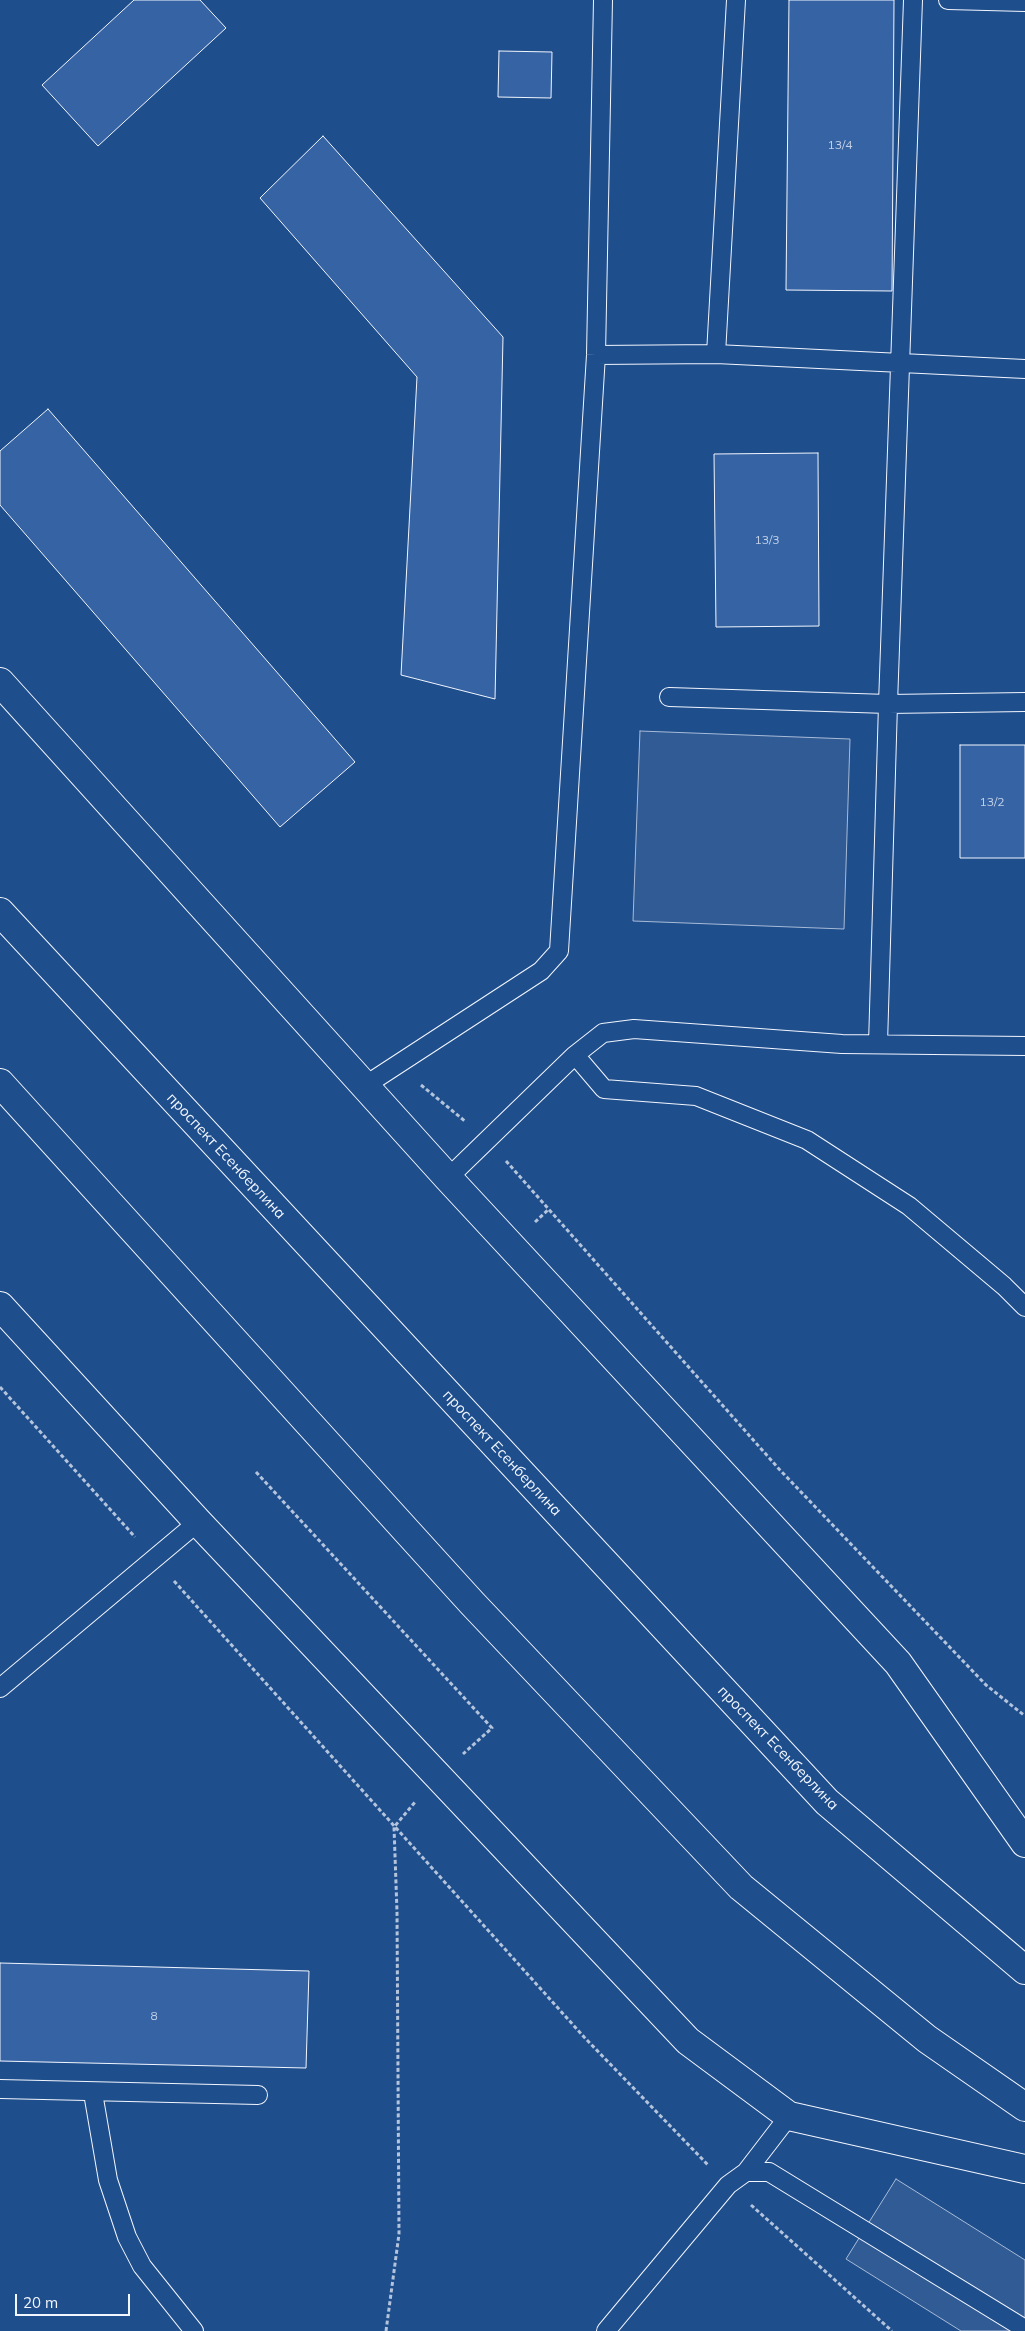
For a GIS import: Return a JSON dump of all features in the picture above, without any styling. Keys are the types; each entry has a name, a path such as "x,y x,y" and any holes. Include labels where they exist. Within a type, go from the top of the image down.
{"street":[{"path":"0,682 448,1178 898,1663 1025,1843"},
{"name":"проспект Есенберлина","path":"0,912 826,1802 1025,1970"},
{"path":"0,1084 472,1603 741,1887 927,2039 1025,2107"},
{"path":"0,1306 198,1522 688,2041 789,2116 1025,2169"}],"lane":[{"path":"366,1085 540,971 560,951 596,355 603,0"},
{"path":"716,354 736,0"},
{"path":"878,1044 913,0"},
{"path":"948,0 1025,2"},
{"path":"596,355 716,354 1025,369"},
{"path":"669,697 888,704 1025,702"},
{"path":"448,1178 575,1055 603,1032 634,1029 842,1044 1025,1046"},
{"path":"575,1055 604,1089 696,1096 807,1140 909,1206 1004,1286 1025,1307"},
{"path":"0,1688 198,1522"},
{"path":"0,2089 93,2093 258,2095"},
{"path":"93,2093 108,2180 127,2237 142,2266 194,2331"},
{"path":"606,2331 728,2185 746,2172 789,2116"},
{"path":"746,2172 769,2172 1025,2329"}],"path":[{"path":"397,1065 487,1140 779,1469 986,1685 1025,1716"},
{"path":"0,1387 584,2037 728,2185 892,2331"},
{"path":"256,1472 492,1728 438,1776"},
{"path":"386,2331 399,2234 394,1827"}],"shaded area":[{"path":"640,731 850,739 844,929 633,921"},
{"path":"896,2179 1025,2260 1025,2331 961,2331 846,2259"}],"building":[{"path":"134,0 200,0 226,28 98,146 42,85"},
{"path":"789,0 894,0 892,291 786,290"},
{"path":"499,51 552,52 551,98 498,97"},
{"path":"323,136 503,337 495,699 401,675 417,377 260,198"},
{"path":"48,409 355,762 280,827 0,505 0,451"},
{"path":"818,453 819,626 716,627 714,454"},
{"path":"960,745 1025,745 1025,858 960,858"},
{"path":"0,1963 309,1971 306,2068 0,2061"}]}
